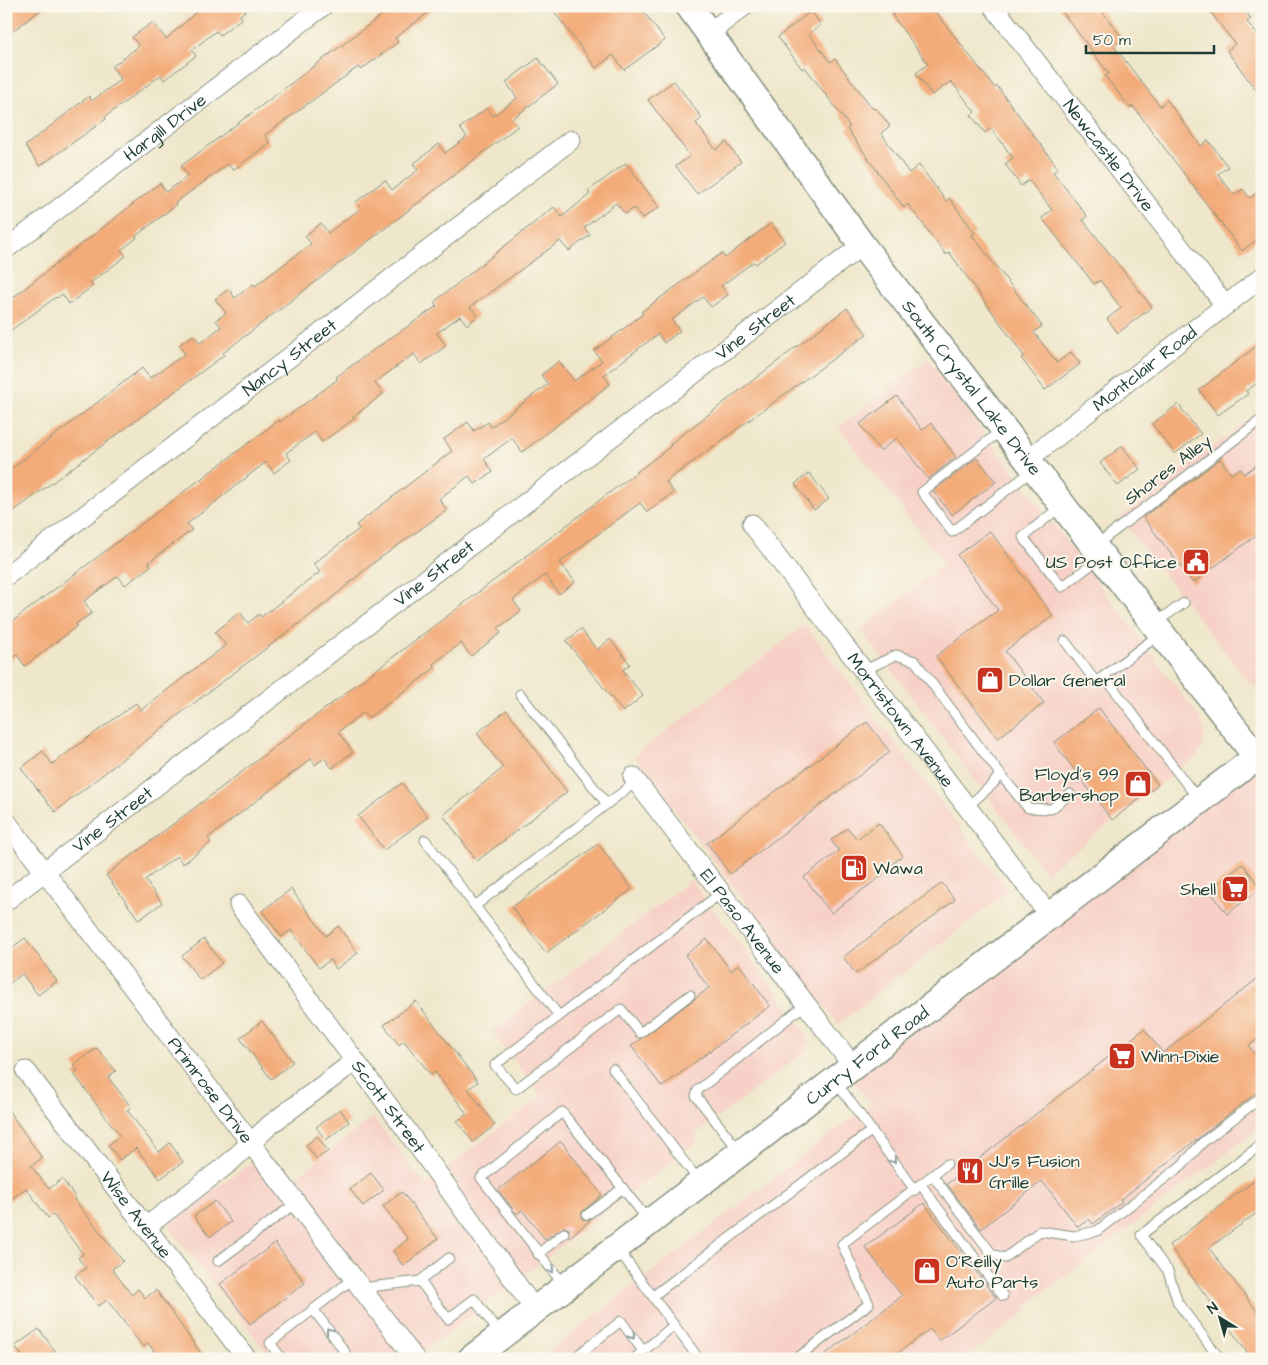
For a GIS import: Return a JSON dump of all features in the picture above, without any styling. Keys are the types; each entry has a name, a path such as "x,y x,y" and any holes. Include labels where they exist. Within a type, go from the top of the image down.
{"street":[{"name":"Hargill Drive","path":"6,249 323,6"},
{"name":"South Crystal Lake Drive","path":"689,6 862,245 1157,629 1260,758"},
{"path":"710,33 744,6"},
{"name":"Newcastle Drive","path":"993,6 1225,305"},
{"name":"Nancy Street","path":"6,576 572,140"},
{"name":"Vine Street","path":"6,901 862,245"},
{"name":"Montclair Road","path":"1031,465 1225,305 1262,277"},
{"name":"Morristown Avenue","path":"752,524 1049,916"},
{"name":"Curry Ford Road","path":"471,1359 1049,916 1200,801 1260,758"},
{"name":"El Paso Avenue","path":"635,779 806,1004 844,1073"},
{"name":"Primrose Drive","path":"6,821 415,1359"},
{"name":"Scott Street","path":"239,905 355,1061 534,1310"},
{"path":"146,1227 229,1163 271,1124 355,1061"},
{"name":"Wise Avenue","path":"26,1071 247,1359"}],"lane":[{"name":"Shores Alley","path":"1062,506 1023,537 1062,587 1098,552 1262,419"},
{"path":"1003,429 922,492 952,532 1031,465"},
{"path":"1065,641 1096,682 1184,603"},
{"path":"863,671 896,655 915,661 1028,808 1050,810 1070,794"},
{"path":"1104,676 1200,801"},
{"path":"520,694 607,804"},
{"path":"967,807 993,784 1000,774"},
{"path":"475,906 607,804 635,779"},
{"path":"425,840 559,1016"},
{"path":"690,995 640,1033 621,1009 516,1089 495,1065 721,893"},
{"path":"740,1152 696,1096 698,1090 806,1004"},
{"path":"613,1069 700,1183"},
{"path":"844,1073 871,1131 1003,1296"},
{"path":"933,1176 992,1254 1005,1258 1040,1231 1074,1236 1097,1231 1182,1165 1203,1142 1262,1097"},
{"path":"565,1286 538,1254 481,1178 562,1112 650,1222"},
{"path":"653,1296 871,1131"},
{"path":"1220,1359 1178,1303 1168,1271 1141,1235 1262,1144"},
{"path":"796,1359 869,1304 842,1244 918,1188 947,1164"},
{"path":"587,1215 623,1188"},
{"path":"218,1261 296,1203"},
{"path":"538,1254 564,1233"},
{"path":"616,1247 699,1359"},
{"path":"282,1359 270,1343 313,1309 357,1283 420,1281 449,1258"},
{"path":"420,1281 448,1319 474,1300 501,1336"},
{"path":"313,1309 345,1352 335,1359"},
{"path":"572,1359 621,1321 643,1351"},
{"path":"634,1359 674,1325"}],"shaded area":[{"path":"928,359 1200,718 1205,730 1203,746 1196,757 1046,873 861,630 944,564 839,427"},
{"path":"1262,409 1262,690 1249,683 1120,518"},
{"path":"805,625 1008,891 838,1024 634,756"},
{"path":"1262,754 1262,1126 1026,1306 1028,1310 964,1359 539,1359 871,1103 846,1071"},
{"path":"691,880 804,1029 808,1043 804,1052 695,1135 699,1140 414,1359 265,1359 269,1355 168,1226 260,1155 284,1186 373,1117 425,1185 541,1096 492,1032"}],"building":[{"path":"6,6 46,6 6,36"},
{"path":"203,6 251,6 240,15 242,18 220,35 216,31 192,50 196,56 164,80 161,75 105,117 106,119 40,166 25,146 89,96 92,101 121,79 112,67 139,46 132,37 153,22 166,39"},
{"path":"394,6 437,6 395,38 398,42 361,70 358,67 265,135 270,143 233,170 228,164 175,203 176,205 121,250 126,256 90,283 93,286 69,304 62,294 56,297 6,334 6,303 160,183 166,192 188,176 181,166"},
{"path":"550,6 639,6 665,40 624,70 613,55 596,68"},
{"path":"903,6 931,6 995,88 997,86 1058,168 1053,172 1087,216 1083,220 1152,307 1118,333 1107,319 1121,308 1100,280 1094,284 1042,218 1052,210 1029,180 1021,186 1005,164 1013,158 991,128 985,133 971,115 975,112 951,81 932,95 916,73 928,64 892,15"},
{"path":"1058,6 1098,6 1123,39 1114,46 1160,106 1167,100 1201,146 1208,140 1228,167 1218,174 1234,195 1243,189 1250,198 1256,193 1262,200 1262,236 1242,251 1133,106 1130,108 1105,76 1109,74"},
{"path":"1206,6 1242,6 1251,19 1247,22 1262,40 1262,98 1227,51 1235,44"},
{"path":"811,11 821,25 809,34 830,62 835,59 873,109 876,108 890,126 881,133 909,173 919,165 946,201 949,198 975,233 972,235 1042,326 1034,332 1057,363 1071,352 1080,364 1045,390 1021,358 1024,356 949,252 946,255 908,204 904,208 847,129 850,127 805,67 802,69 778,37"},
{"path":"538,58 558,84 512,119 518,126 223,353 224,355 6,517 6,473 142,368 150,378 185,354 179,345 193,335 200,343 221,327 216,320 226,313 215,299 229,289 235,298 253,284 255,286 311,244 305,236 321,223 328,233 361,208 356,202 385,180 392,190 418,170 413,164 439,144 445,153 467,137 460,128 487,108 493,116 517,98 506,82"},
{"path":"674,81 702,118 696,123 716,150 726,142 741,162 697,194 676,166 690,156 648,100"},
{"path":"626,163 659,207 642,219 634,208 625,214 616,203 584,228 590,235 569,251 560,241 470,307 478,316 467,325 460,316 437,333 446,346 421,364 414,354 375,383 383,394 353,417 354,419 322,442 315,432 286,453 291,460 274,473 266,462 187,524 192,530 149,562 151,566 125,585 118,576 84,601 92,613 76,624 77,626 25,666 17,655 6,664 6,626 279,420 280,422 338,379 336,377 437,306 434,302 554,207 562,217 590,194 588,191"},
{"path":"771,223 785,242 756,264 753,262 721,286 728,295 711,307 703,297 672,320 680,331 664,343 658,334 604,375 610,384 522,452 512,438 484,459 493,472 475,484 469,476 439,499 447,510 372,564 326,603 55,812 21,768 43,751 52,764 136,703 141,710 226,645 215,632 240,612 248,623 259,614 261,617 320,572 313,564 359,529 356,525 452,451 444,439 468,422 474,431 488,422 491,427 548,384 541,375 559,361 574,381 602,361 594,351 643,314 641,312 722,253 725,258"},
{"path":"847,308 867,334 666,482 674,493 647,512 640,503 560,562 575,582 559,594 545,575 513,600 521,611 498,628 501,633 471,656 461,643 433,664 436,667 368,718 364,712 338,732 353,752 332,768 324,758 315,765 311,759 208,838 211,842 183,864 177,856 145,880 162,903 139,920 106,875 671,446 670,444"},
{"path":"1262,342 1262,380 1246,391 1248,394 1218,415 1199,390"},
{"path":"897,396 922,430 931,423 956,457 928,479 897,438 880,451 860,424"},
{"path":"1178,404 1201,434 1175,454 1152,424"},
{"path":"1122,446 1140,469 1118,486 1100,463"},
{"path":"977,458 996,482 952,515 933,491"},
{"path":"1220,459 1231,474 1240,468 1244,474 1262,461 1262,531 1193,583 1143,517"},
{"path":"809,473 829,499 814,510 795,484"},
{"path":"990,531 1053,616 1005,651 1044,703 998,738 936,656 998,610 957,555"},
{"path":"581,629 597,650 610,639 630,664 623,670 643,696 623,712 566,641"},
{"path":"1099,708 1158,785 1112,820 1054,743"},
{"path":"507,710 567,792 477,861 443,815 503,768 477,733"},
{"path":"867,722 890,752 730,874 707,843"},
{"path":"402,783 428,817 384,850 358,816"},
{"path":"879,823 903,856 881,872 883,875 831,913 804,877 839,851 831,840 848,828 857,839"},
{"path":"598,844 632,889 546,953 512,907"},
{"name":"Shell","path":"1243,864 1261,888 1227,914 1209,890"},
{"path":"942,883 955,900 856,974 843,957"},
{"path":"291,889 326,936 338,926 358,953 336,969 330,960 319,968 291,930 282,937 262,911"},
{"path":"25,938 57,981 38,995 22,974 6,986 6,952"},
{"path":"204,939 222,963 200,980 182,956"},
{"path":"707,939 731,971 739,964 770,1006 662,1087 631,1046 709,988 685,955"},
{"path":"1262,975 1262,1036 1249,1046 1262,1062 1262,1088 1120,1200 1122,1202 1093,1224 1089,1219 1078,1227 1042,1181 981,1229 947,1184 1144,1029 1163,1053"},
{"path":"416,1001 478,1082 468,1089 495,1125 473,1142 457,1121 467,1114 435,1072 431,1075 404,1041 399,1045 384,1025"},
{"path":"262,1021 293,1062 271,1079 240,1038"},
{"path":"97,1048 116,1071 108,1077 131,1107 127,1110 159,1152 170,1143 183,1162 160,1179 136,1148 120,1160 108,1145 120,1136 74,1074 78,1071 73,1065"},
{"path":"6,1107 42,1158 31,1166 49,1189 62,1179 76,1198 74,1199 123,1261 112,1269 132,1295 138,1289 145,1298 156,1290 205,1359 160,1359 148,1343 143,1347 107,1300 98,1306 75,1276 86,1268 78,1258 83,1254 53,1215 48,1218 26,1188 6,1203"},
{"path":"340,1109 349,1122 326,1140 316,1127"},
{"path":"317,1136 328,1151 317,1159 306,1145"},
{"path":"561,1141 602,1195 582,1212 582,1219 591,1220 568,1238 569,1229 564,1227 545,1239 522,1210 517,1214 498,1190"},
{"path":"371,1173 384,1190 363,1206 350,1189"},
{"path":"1262,1175 1262,1209 1209,1248 1262,1318 1262,1354 1252,1359 1169,1245"},
{"path":"402,1192 438,1239 403,1266 393,1251 408,1239 383,1206"},
{"path":"215,1201 231,1222 210,1237 194,1216"},
{"path":"924,1203 996,1298 939,1341 930,1329 890,1359 819,1359 902,1296 865,1247"},
{"path":"275,1243 305,1283 250,1324 220,1284"},
{"path":"39,1329 56,1352 46,1359 24,1359 15,1346"}],"place":[{"name":"US Post Office","path":"1196,562"},
{"name":"Dollar General","path":"990,680"},
{"name":"Floyd's 99 Barbershop","path":"1138,784"},
{"name":"Wawa","path":"854,868"},
{"name":"Shell","path":"1235,889"},
{"name":"Winn-Dixie","path":"1122,1056"},
{"name":"JJ's Fusion Grille","path":"970,1171"},
{"name":"O'Reilly Auto Parts","path":"927,1271"}]}
